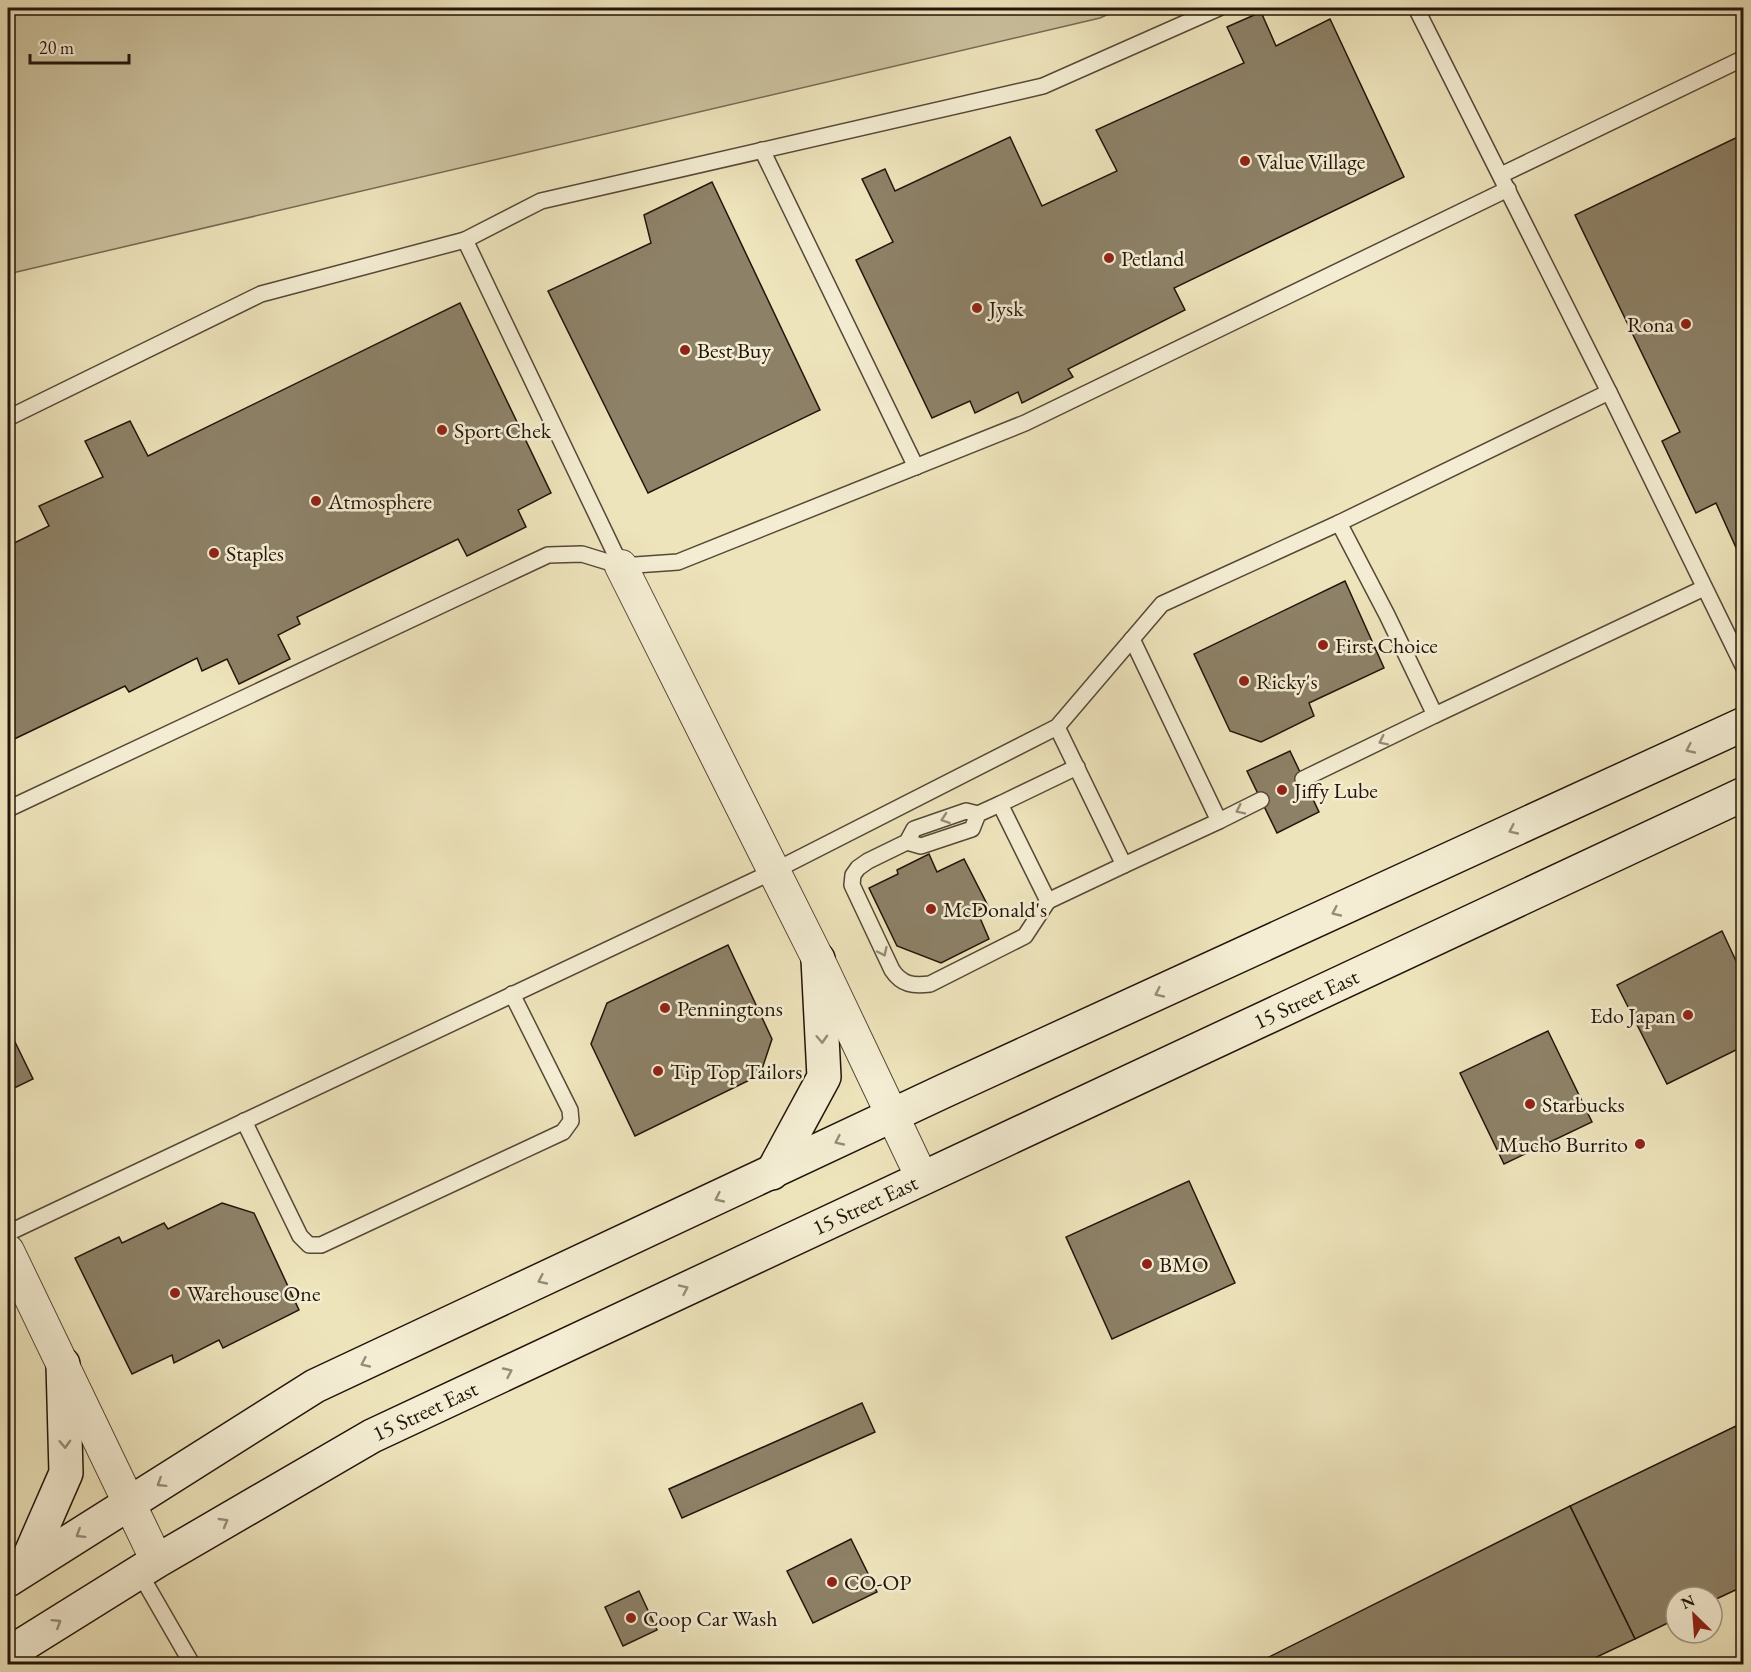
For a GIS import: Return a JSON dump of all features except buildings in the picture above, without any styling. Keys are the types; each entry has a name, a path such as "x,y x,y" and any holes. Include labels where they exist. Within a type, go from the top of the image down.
{"main road":[{"path":"16,1574 315,1386 892,1116 1743,724"},
{"name":"15 Street East","path":"8,1654 148,1566 372,1436 1743,794"},
{"path":"772,1173 824,1077 818,959"},
{"path":"16,1574 66,1473 63,1364"}],"street":[{"path":"621,566 818,959 922,1178"},
{"path":"8,1251 130,1503 148,1566"}],"lane":[{"path":"8,418 261,294 465,240 541,201 1043,86 1219,8"},
{"path":"1416,8 1609,392 1743,668"},
{"path":"1501,175 1743,58"},
{"path":"762,150 916,467"},
{"path":"8,809 548,555 582,554 621,566 678,562 1024,423 1508,189"},
{"path":"465,240 621,566"},
{"path":"8,1233 774,871 1057,727 1162,604 1339,523 1609,392"},
{"path":"1339,523 1387,615 1435,716"},
{"path":"1303,779 1704,588"},
{"path":"1132,639 1219,820"},
{"path":"1057,727 1124,865"},
{"path":"1077,767 978,814 966,811 914,829 907,842 858,868 853,875 852,885 897,978 917,986 930,984 1025,936 1048,901 1261,800"},
{"path":"1000,804 1048,901"},
{"path":"244,1121 300,1236 309,1245 321,1245 563,1132 571,1121 570,1110 512,994"},
{"path":"148,1566 192,1665"}],"shaded area":[{"path":"8,8 1122,8 1100,18 8,274"}],"place":[{"name":"Value Village","path":"1245,161"},
{"name":"Petland","path":"1109,258"},
{"name":"Jysk","path":"977,308"},
{"name":"Rona","path":"1686,324"},
{"name":"Best Buy","path":"685,350"},
{"name":"Sport Chek","path":"442,430"},
{"name":"Atmosphere","path":"316,501"},
{"name":"Staples","path":"214,553"},
{"name":"First Choice","path":"1323,645"},
{"name":"Ricky's","path":"1244,681"},
{"name":"Jiffy Lube","path":"1282,790"},
{"name":"McDonald's","path":"931,909"},
{"name":"Penningtons","path":"665,1008"},
{"name":"Edo Japan","path":"1688,1015"},
{"name":"Tip Top Tailors","path":"658,1071"},
{"name":"Starbucks","path":"1530,1104"},
{"name":"Mucho Burrito","path":"1640,1144"},
{"name":"BMO","path":"1147,1264"},
{"name":"Warehouse One","path":"175,1293"},
{"name":"CO-OP","path":"832,1582"},
{"name":"Coop Car Wash","path":"631,1618"}]}
